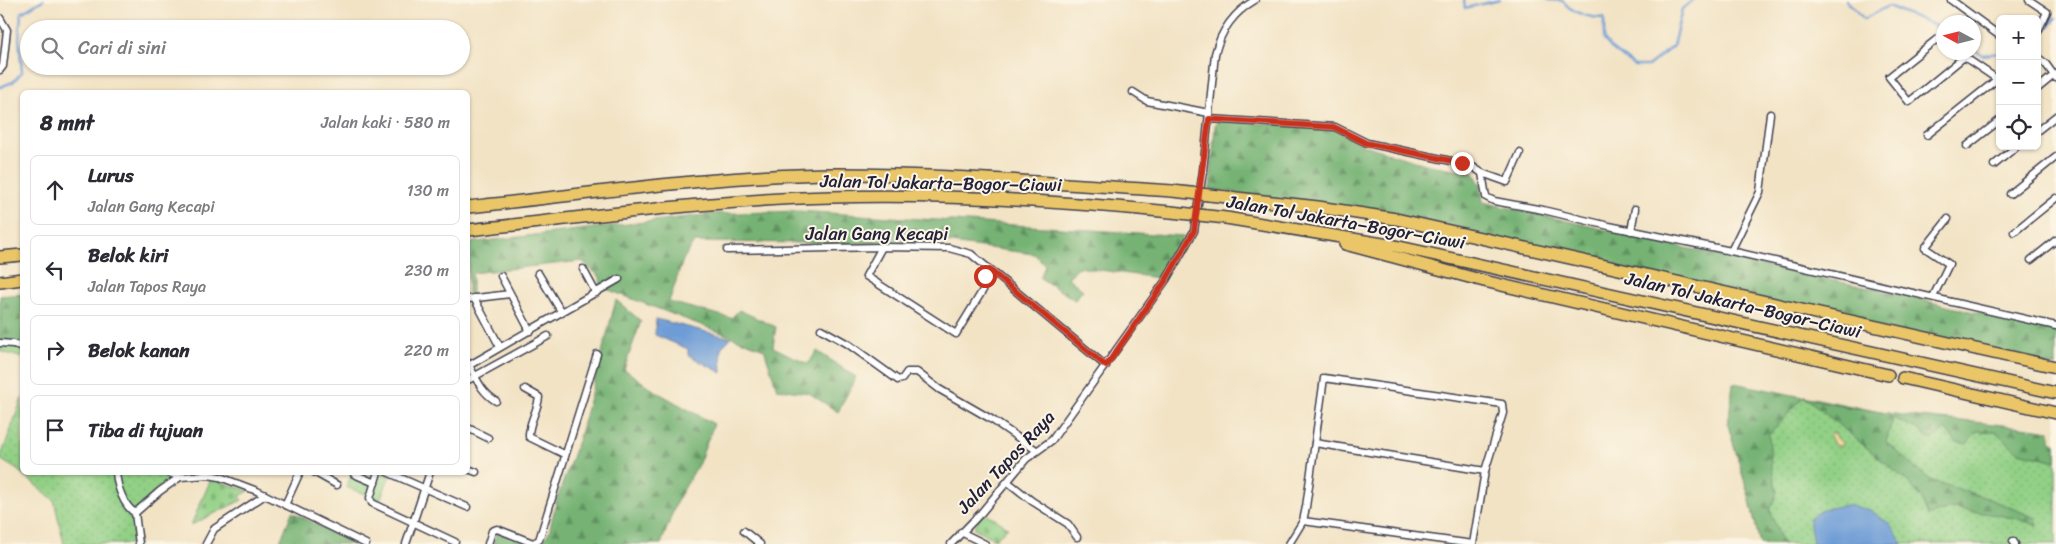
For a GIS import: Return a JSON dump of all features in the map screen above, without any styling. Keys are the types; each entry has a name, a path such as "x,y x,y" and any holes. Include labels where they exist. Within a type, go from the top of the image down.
{"highway":[{"name":"Jalan Tol Jakarta–Bogor–Ciawi","path":"470,207 710,180 835,174 935,176 1172,191 1318,207 1396,219 2056,367"},
{"name":"Jalan Tol Jakarta–Bogor–Ciawi","path":"470,230 698,205 832,197 1043,201 1171,212 1247,221 1395,246 2056,393"},
{"path":"1247,221 1350,245 1484,281 1888,375"},
{"path":"0,257 20,255"},
{"path":"0,282 20,279"},
{"path":"1903,378 2056,413"}],"street":[{"name":"Jalan Tapos Raya","path":"952,544 1008,482 1026,459 1052,440 1166,280 1194,231 1218,40 1232,17 1255,0"},
{"path":"1951,0 1996,33"},
{"path":"2029,0 2047,12 2041,25"},
{"path":"0,18 7,30 3,66 0,70"},
{"path":"1936,40 1889,77 1909,102 1960,60"},
{"path":"1969,60 1996,76"},
{"path":"2041,60 2055,76 2041,86"},
{"path":"1927,135 1996,80"},
{"path":"1133,92 1147,101 1209,116 1334,127 1366,143 1470,165 1482,173 1507,182 1520,154"},
{"path":"1731,251 1760,192 1770,114"},
{"path":"2041,128 2056,116"},
{"path":"1967,146 1996,123"},
{"path":"1994,165 2013,150"},
{"path":"2010,194 2056,157"},
{"path":"1482,173 1488,200 1543,210 1632,231 1731,251 2056,326"},
{"path":"2014,232 2056,198"},
{"path":"1632,231 1635,209"},
{"path":"1933,297 1949,264 1925,248 1948,219"},
{"path":"2032,260 2056,240"},
{"path":"882,247 866,276 956,334 983,290 982,282 990,270"},
{"name":"Jalan Gang Kecapi","path":"727,250 882,247 949,248 960,250 971,254 1106,366"},
{"path":"583,269 596,293"},
{"path":"538,273 562,313"},
{"path":"501,276 530,330"},
{"path":"470,364 619,279"},
{"path":"500,347 471,299 510,294"},
{"path":"821,329 848,344 898,380 902,379 907,372 917,372 939,389 990,419 1036,450"},
{"path":"470,379 548,336"},
{"path":"0,343 20,346"},
{"path":"488,544 492,531 497,529 528,541 537,542 596,354"},
{"path":"470,368 486,395 496,402"},
{"path":"1289,544 1303,521 1324,378 1502,404 1503,413 1485,471 1473,544 1303,521"},
{"path":"525,389 539,397 528,430 529,437 564,454"},
{"path":"470,429 488,438"},
{"path":"1315,443 1485,471"},
{"path":"470,470 476,472"},
{"path":"117,475 121,494 128,508 135,513 139,544"},
{"path":"174,475 180,477 208,475 258,490 366,544"},
{"path":"285,505 299,475"},
{"path":"319,475 337,485"},
{"path":"356,475 375,483"},
{"path":"377,475 370,498 372,503 456,542"},
{"path":"394,475 467,507"},
{"path":"406,544 429,475"},
{"path":"135,513 160,491 180,477"},
{"path":"1008,482 1032,501 1068,524 1077,537"},
{"path":"206,544 214,529 265,495"},
{"path":"744,531 760,544"},
{"path":"961,532 985,544"}],"green space":[{"path":"1218,121 1334,128 1362,144 1391,154 1429,165 1473,172 1481,185 1483,202 2056,329 2056,367 1396,219 1210,189 1215,125"},
{"path":"798,211 1184,236 1158,278 1078,267 1068,278 1083,290 1075,300 1040,278 1045,265 1034,254 943,242 938,244 694,242 683,260 669,302 731,318 739,310 776,327 773,347 808,364 817,351 856,377 838,412 809,393 777,389 764,349 601,287 600,277 582,261 472,273 472,306 470,306 470,243 712,214"},
{"path":"20,294 20,343 0,341 0,296"},
{"path":"616,300 641,321 624,369 655,391 714,424 699,463 677,501 661,544 541,544 549,532 557,499 579,438"},
{"path":"0,343 20,347 20,357 0,351"},
{"path":"1733,383 1803,397 1769,435 1771,465 1777,492 1770,511 1783,544 1760,544 1750,500 1728,425"},
{"path":"1804,396 1932,423 2035,434 2056,443 2056,544 1760,544 1750,500 1728,425"},
{"path":"1806,398 1902,415 2050,431 2052,444 2056,445 2056,461 2018,452 1996,432 1977,431 1967,444 1956,442 1945,429 1931,440 1919,430 1893,418 1886,442 1930,480 1987,498 2036,518 2038,526 2015,518 1952,508 1928,516 1921,498 1908,482"},
{"path":"20,404 20,472 0,459"},
{"path":"23,475 174,475 180,477 135,513 139,544 64,544 54,500"},
{"path":"351,475 390,475 380,500 346,487"},
{"path":"211,479 249,491 240,496 242,500 191,525"},
{"path":"292,512 355,544 279,544"},
{"path":"983,512 1008,527 995,539 974,528"},
{"path":"497,532 535,544 493,544"}],"sand":[{"path":"1835,433 1842,443 1841,446 1834,445 1830,435"}],"water":[{"path":"656,319 731,338 721,348 722,373 688,355 688,349 655,335"},
{"path":"1847,505 1870,510 1890,524 1903,544 1813,544 1809,518 1823,509"}],"waterway":[{"path":"20,20 21,13 43,0"},
{"path":"1464,0 1465,8 1500,0"},
{"path":"1549,0 1563,1 1571,9 1581,14 1604,18 1604,40 1634,66 1648,66 1673,46 1682,9 1693,0"},
{"path":"1846,0 1864,19 1888,6 1936,26"},
{"path":"2041,36 2056,18"},
{"path":"20,26 20,50"},
{"path":"1981,54 1996,53"},
{"path":"0,87 13,82 20,74"}],"route":[{"path":"985,276 990,270 1106,366 1166,280 1194,231 1209,119 1265,121 1334,127 1366,143 1462,163"}]}
